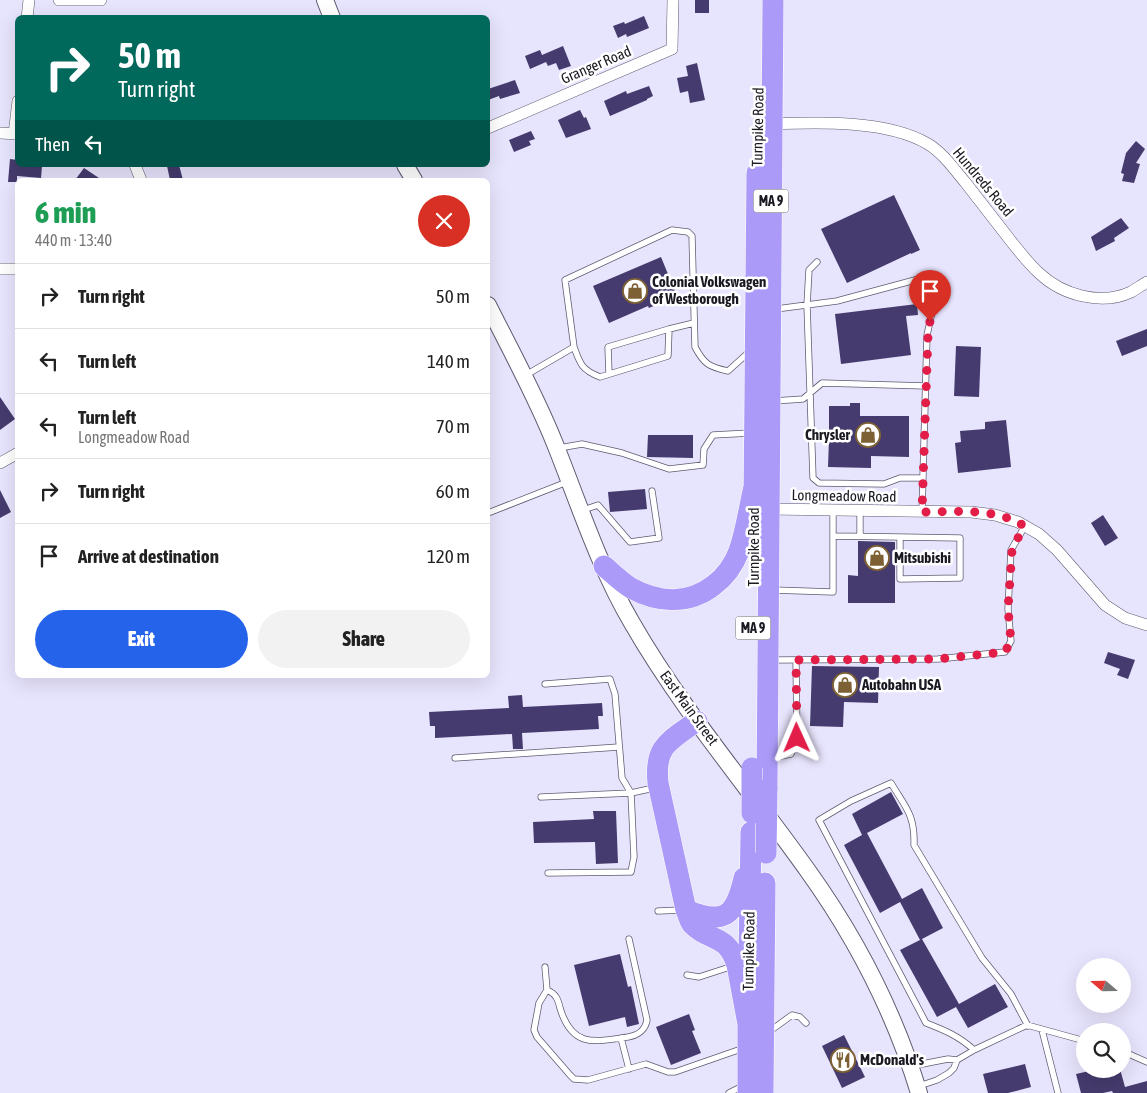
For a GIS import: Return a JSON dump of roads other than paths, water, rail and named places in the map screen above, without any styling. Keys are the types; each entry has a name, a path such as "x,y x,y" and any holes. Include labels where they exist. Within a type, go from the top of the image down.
{"highway":[{"name":"Turnpike Road","path":"756,844 767,789 760,764 754,487 761,0"},
{"name":"Turnpike Road","path":"753,1090 756,1037 756,844 768,660 773,0"},
{"path":"604,566 629,587 647,594 678,600 699,595 719,581 731,568 739,552 754,487"},
{"path":"697,721 673,738 659,755 656,766 659,788 686,910 691,923 698,929 720,939 728,946 737,964 756,1037 770,1052 779,1093"},
{"path":"686,910 702,917 714,918 724,915 733,908 739,900 756,844"}],"main road":[{"path":"325,0 331,15"},
{"path":"406,167 413,178"},
{"name":"East Main Street","path":"490,309 524,376 557,448 604,566 630,621 651,656 825,897 870,974 891,1018 918,1090"}],"street":[{"path":"27,15 29,0"},
{"path":"58,0 101,0"},
{"name":"Granger Road","path":"490,127 672,49 673,0"},
{"name":"Hundreds Road","path":"772,124 885,128 908,134 930,145 948,161 1023,256 1040,274 1059,288 1082,297 1106,298 1130,293 1147,282"},
{"path":"0,133 15,134"},
{"path":"0,269 15,269"},
{"path":"0,463 15,455"},
{"name":"Longmeadow Road","path":"769,509 971,512 995,515 1018,522 1039,534 1057,550 1105,605 1125,618 1147,625"}],"lane":[{"path":"669,329 668,356 600,377 586,371 579,363 574,347 565,280 672,230 688,232 692,236 695,348 701,359 709,366 728,371 755,347"},
{"path":"817,262 809,270 807,305 812,478 819,483 884,484 900,478 923,478"},
{"path":"770,310 837,300 915,280 933,308 928,335 922,512"},
{"path":"609,374 608,347 694,323"},
{"path":"524,376 574,347"},
{"path":"770,402 803,400 822,383 926,386"},
{"path":"557,448 582,444 622,453 669,469 703,465 704,449 713,435 754,433"},
{"path":"490,513 569,481"},
{"path":"581,510 598,505 630,542 659,538 652,491"},
{"path":"768,590 833,592 833,511"},
{"path":"860,511 860,536"},
{"path":"768,660 938,659 1005,652 1011,641 1008,609 1012,550 1024,526"},
{"path":"834,536 860,536 960,538 960,578 900,578 900,537"},
{"path":"760,764 791,754 797,738 796,660"},
{"path":"545,684 610,680 615,694 622,778 631,792 634,857 631,872 548,874"},
{"path":"455,758 619,747"},
{"path":"974,1050 951,1032 926,1023 818,820 891,783 912,816 914,845 982,958 1011,994 1028,1026"},
{"path":"541,796 631,792 659,788"},
{"path":"658,911 686,910"},
{"path":"547,990 557,997 563,1016 570,1028 585,1040 621,1038 634,1036 641,1032 647,1020 629,939"},
{"path":"687,975 699,977 737,964"},
{"path":"545,967 547,990 539,1003 534,1030 537,1037 574,1079 588,1080 646,1064 668,1072 675,1072 756,1037 792,1014 800,1016 806,1023"},
{"path":"910,1066 948,1059 957,1060 974,1050 1028,1026 1076,1039"},
{"path":"1042,1030 1058,1093"},
{"path":"621,1038 629,1069"},
{"path":"1131,1055 1147,1062"},
{"path":"918,1090 948,1073 954,1068 957,1060"},
{"path":"729,1093 753,1090"}],"place":[{"name":"Colonial Volkswagen of Westborough","path":"635,291"},
{"name":"Chrysler","path":"868,435"},
{"name":"Mitsubishi","path":"877,558"},
{"name":"Autobahn USA","path":"845,685"},
{"name":"McDonald's","path":"843,1060"}]}
